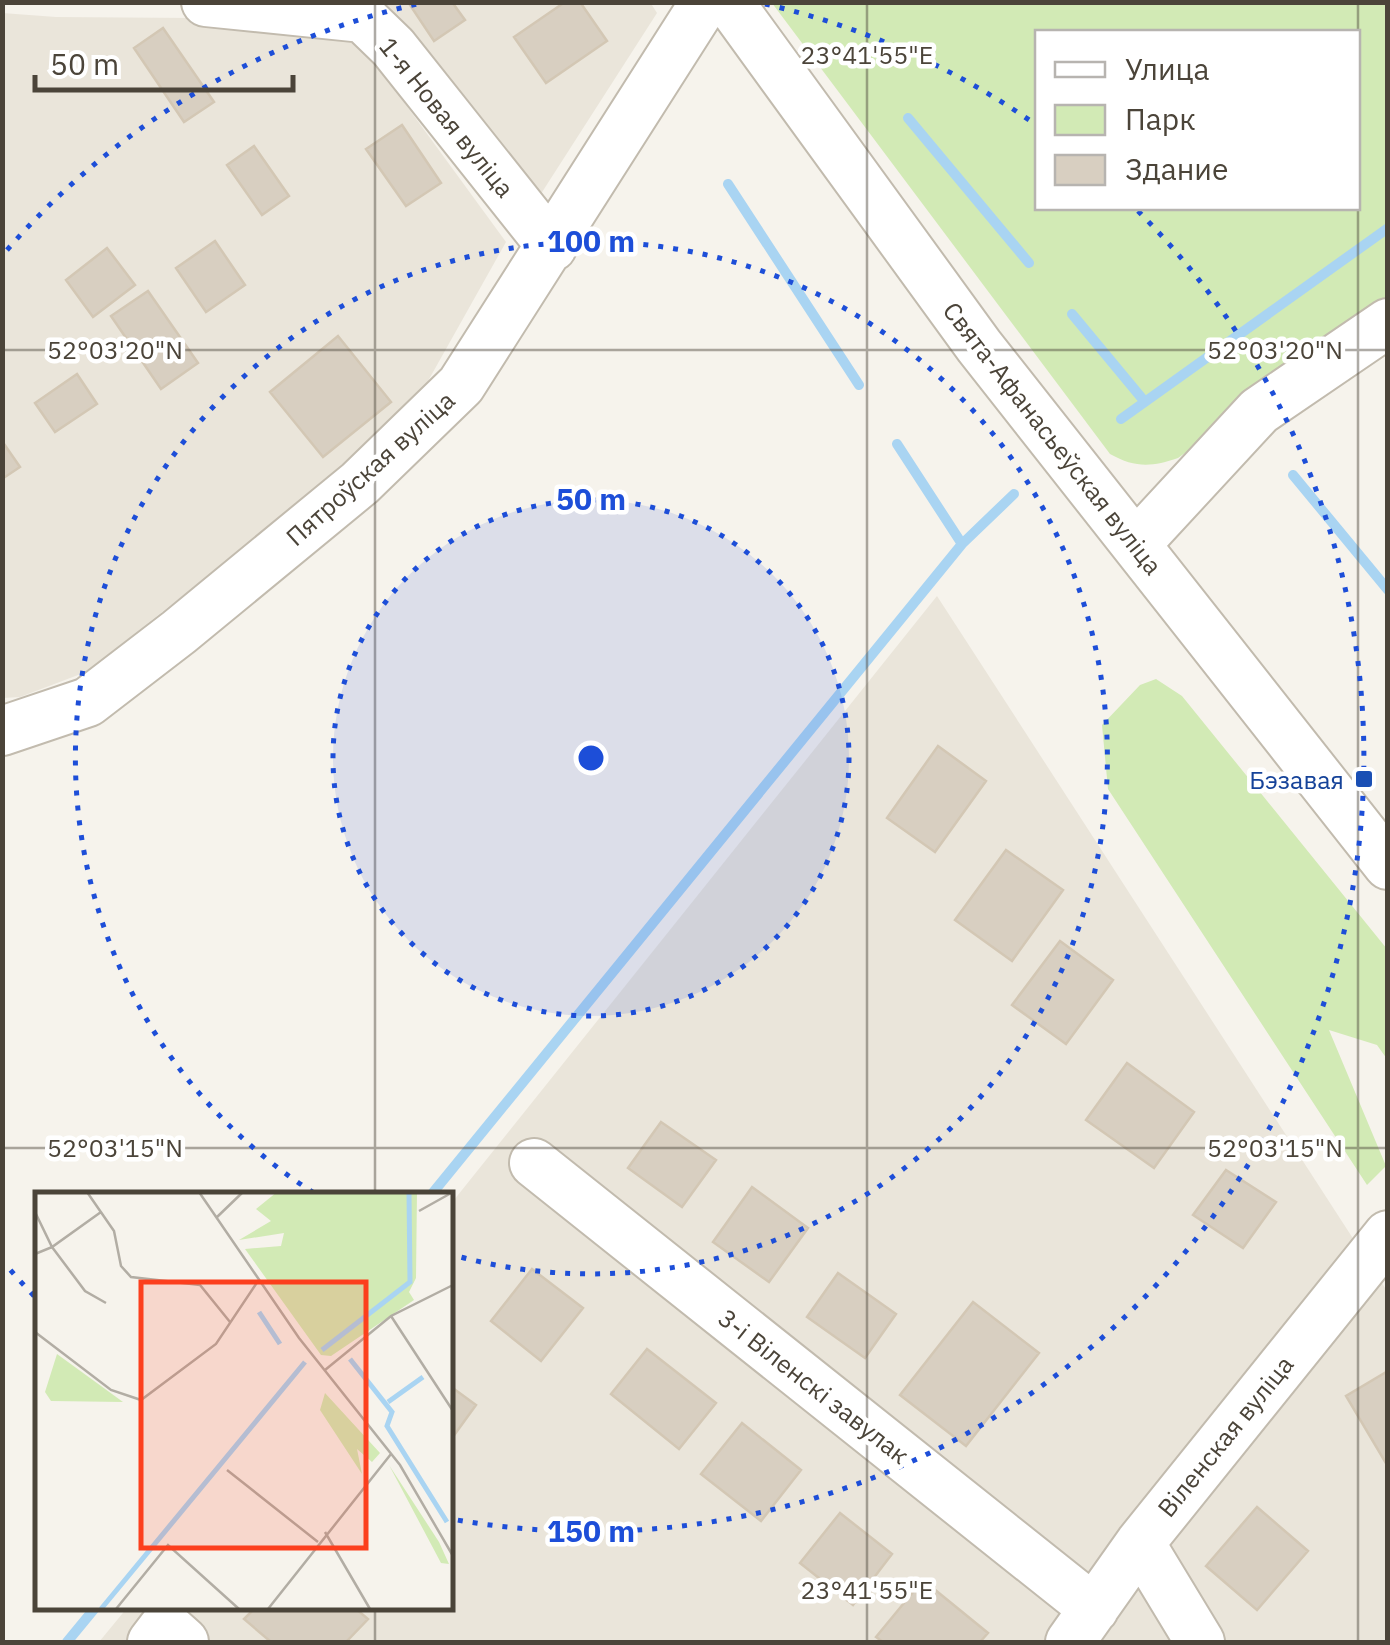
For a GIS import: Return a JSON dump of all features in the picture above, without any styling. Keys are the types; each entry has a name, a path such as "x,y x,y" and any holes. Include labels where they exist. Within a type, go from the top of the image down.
{"street":[{"name":"1-я Новая вуліца","path":"206,2 363,18 393,47 552,247"},
{"name":"Пятроўская вуліца","path":"2,731 88,702 360,483 461,385 706,2"},
{"name":"Свята-Афанасьеўская вуліца","path":"729,2 979,346 1388,864"},
{"path":"1136,544 1259,411 1388,323"},
{"name":"3-і Віленскі завулак","path":"534,1163 1082,1626"},
{"name":"Віленская вуліца","path":"1082,1626 1140,1543 1388,1235"},
{"path":"1140,1543 1200,1642"}],"shaded area":[{"path":"650,2 657,13 537,200 368,3"},
{"path":"2,13 194,18 360,42 506,242 414,406 342,470 86,672 20,697 3,698"},
{"path":"937,596 1387,1291 1387,1642 99,1642 125,1610 452,1610 452,1202"}],"green space":[{"path":"772,3 1387,3 1387,308 1178,458 1144,465 1110,454"},
{"path":"1156,679 1182,696 1387,949 1387,1059 1377,1045 1329,1030 1386,1166 1367,1185 1108,789 1102,725 1140,685"}],"building":[{"path":"408,2 452,2 465,20 434,41"},
{"path":"565,2 580,2 607,41 546,83 514,37"},
{"path":"163,28 214,102 184,122 134,48"},
{"path":"402,125 441,183 406,206 366,149"},
{"path":"254,146 289,196 262,215 227,165"},
{"path":"215,241 245,285 206,312 176,268"},
{"path":"107,248 135,285 93,317 66,280"},
{"path":"148,291 198,363 161,389 111,316"},
{"path":"338,336 391,402 323,457 270,392"},
{"path":"77,374 97,404 55,432 35,403"},
{"path":"2,441 20,467 2,479"},
{"path":"938,746 986,781 935,852 887,818"},
{"path":"1006,850 1063,890 1012,961 955,920"},
{"path":"1060,941 1113,980 1066,1044 1012,1005"},
{"path":"1127,1063 1194,1112 1154,1168 1086,1120"},
{"path":"661,1122 716,1160 682,1207 628,1168"},
{"path":"1226,1170 1276,1202 1243,1248 1193,1215"},
{"path":"752,1187 808,1228 769,1282 713,1242"},
{"path":"532,1269 583,1308 541,1361 491,1321"},
{"path":"838,1273 896,1314 865,1358 807,1317"},
{"path":"973,1302 1039,1353 966,1446 900,1395"},
{"path":"647,1349 716,1403 679,1449 611,1394"},
{"path":"1388,1371 1388,1465 1387,1465 1346,1396"},
{"path":"452,1387 476,1405 452,1438"},
{"path":"742,1423 801,1470 761,1521 701,1474"},
{"path":"1257,1507 1308,1551 1257,1610 1206,1566"},
{"path":"840,1513 892,1554 853,1605 800,1563"},
{"path":"923,1580 988,1633 980,1642 883,1642 876,1637"},
{"path":"253,1610 357,1610 368,1619 346,1642 271,1642 244,1619"}],"waterway":[{"path":"908,118 1029,263"},
{"path":"728,184 859,385"},
{"path":"1121,419 1388,228"},
{"path":"1072,314 1145,402"},
{"path":"897,444 962,544"},
{"path":"1293,475 1388,590"},
{"path":"433,1192 962,544 1014,494"},
{"path":"67,1642 93,1610"}],"place":[{"name":"Бэзавая","path":"1364,779"}]}
